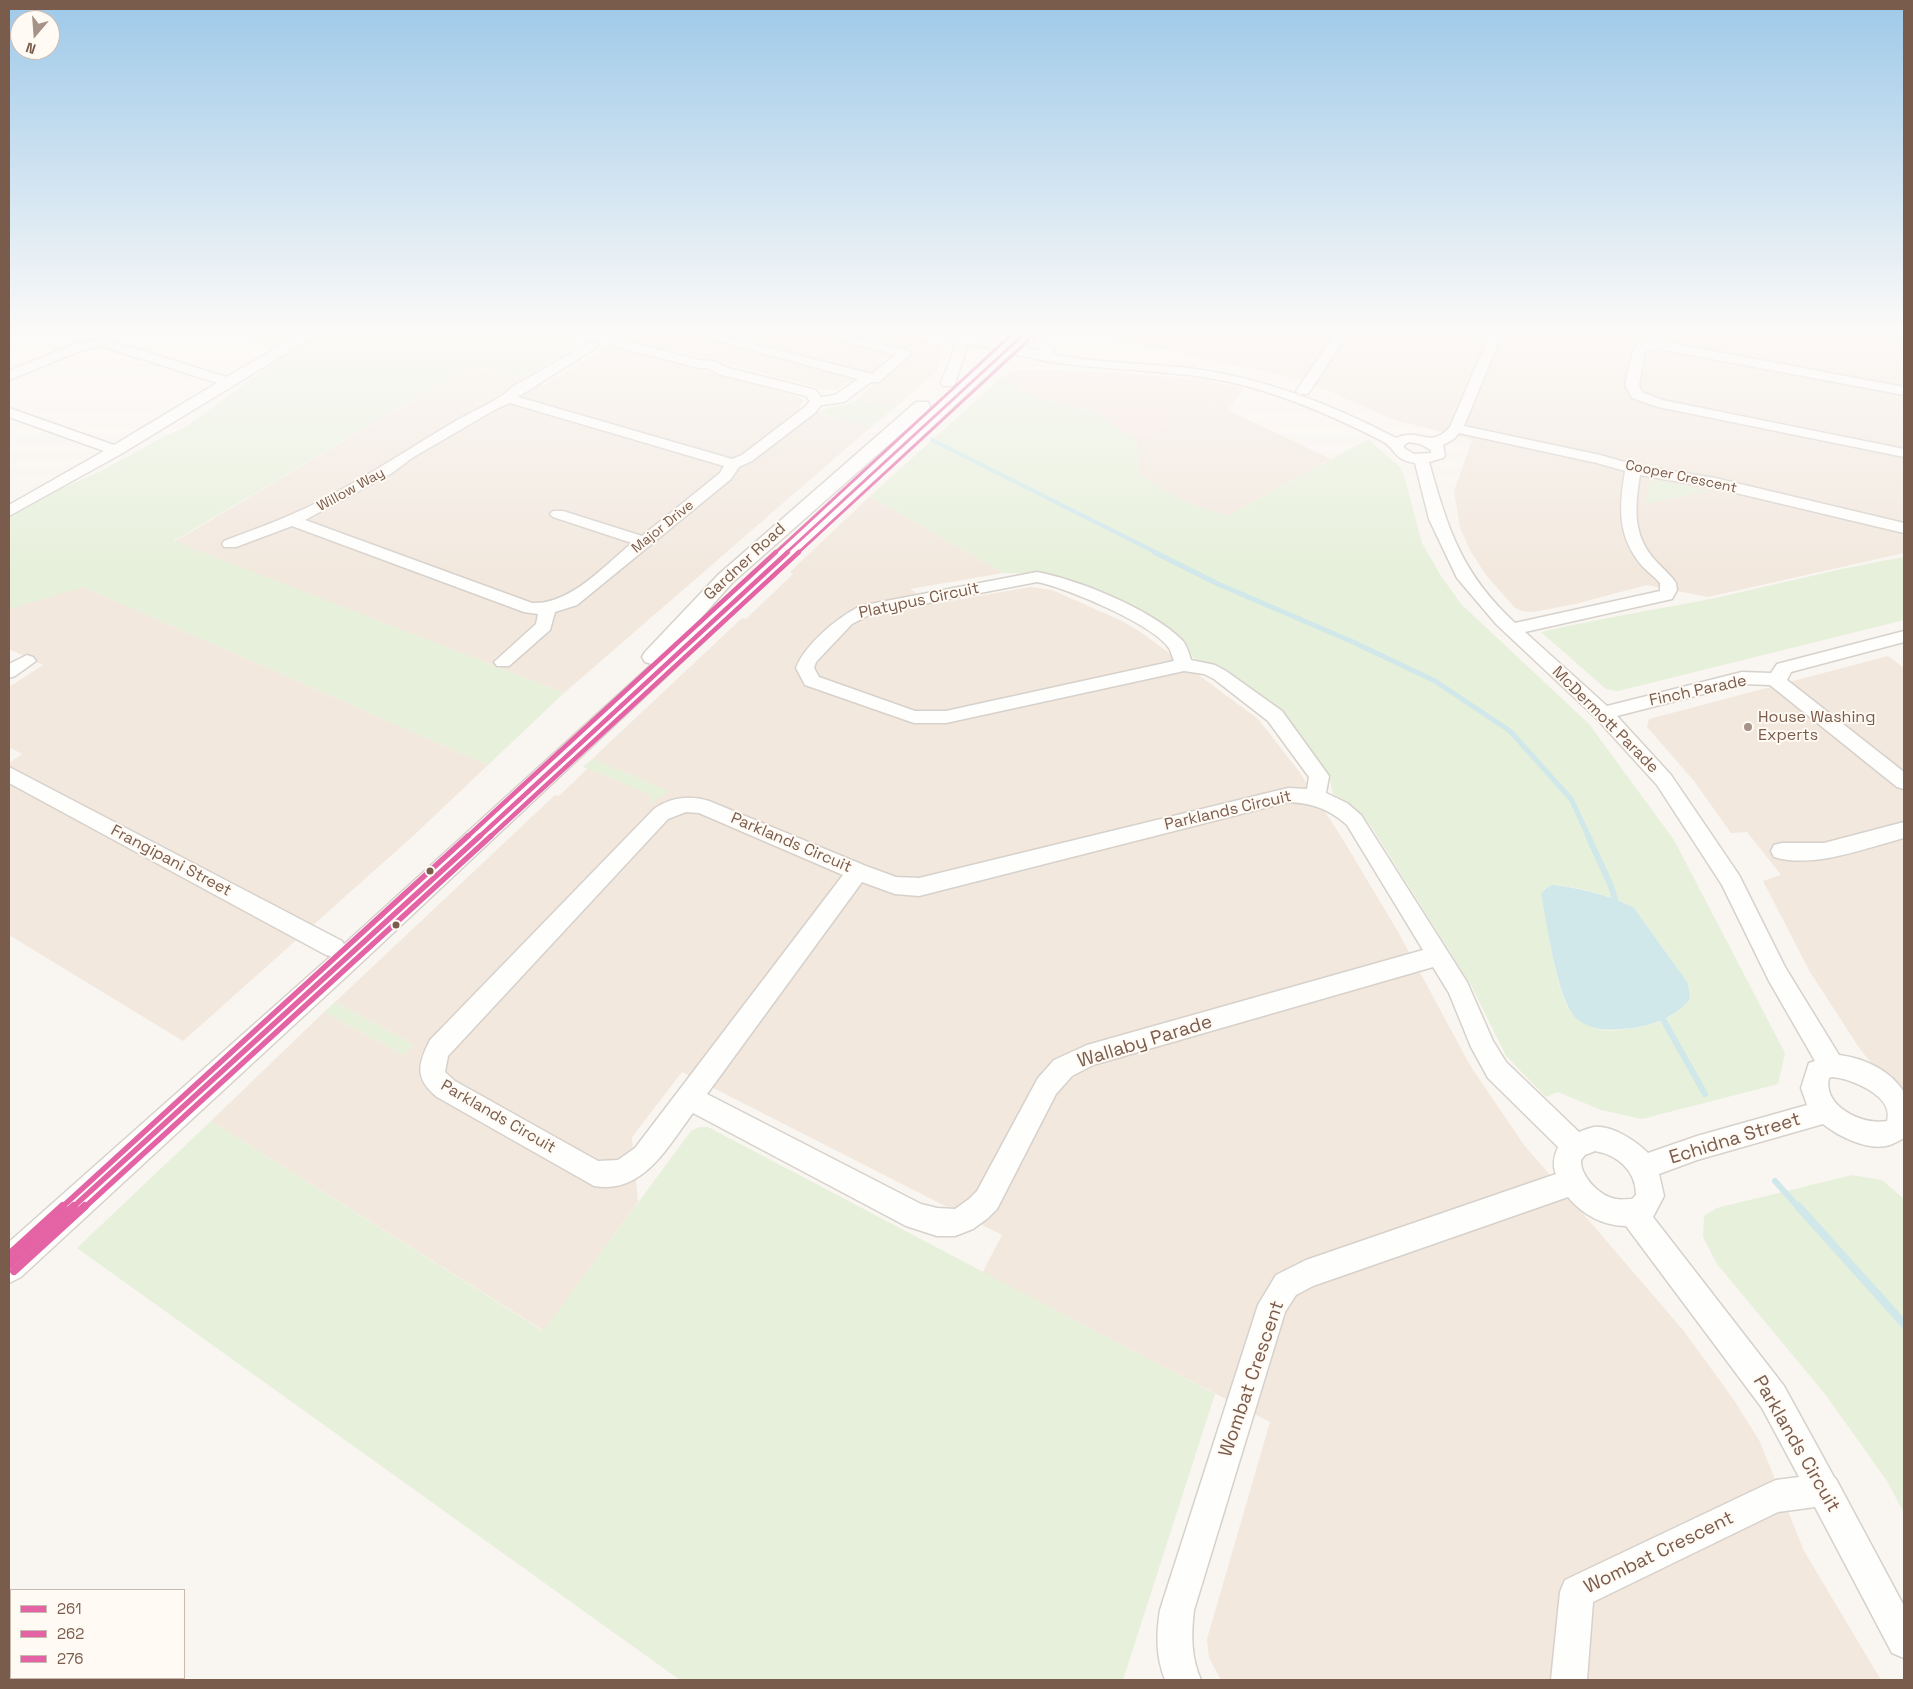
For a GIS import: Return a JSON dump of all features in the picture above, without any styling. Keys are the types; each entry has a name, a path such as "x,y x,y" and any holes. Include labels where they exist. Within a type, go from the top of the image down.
{"street":[{"path":"11,413 116,451"},
{"path":"9,511 116,451 178,413"},
{"name":"Willow Way","path":"230,544 293,520 391,468 406,454 483,413"},
{"path":"557,413 733,464"},
{"name":"Major Drive","path":"547,610 571,601 726,476 733,464 747,458 806,413"},
{"name":"Gardner Road","path":"9,1243 646,666 690,614 725,579 913,413"},
{"name":"Gardner Road","path":"9,1265 357,949 926,413"},
{"path":"1339,413 1401,441 1424,440 1434,444 1438,448 1438,455 1421,459 1402,454 1398,450 1401,441"},
{"path":"1360,413 1401,441"},
{"path":"1434,444 1449,436 1456,428 1462,413"},
{"path":"1706,413 1904,453"},
{"name":"Cooper Crescent","path":"1456,428 1600,459 1633,469 1715,483 1904,528"},
{"name":"McDermott Parade","path":"1421,459 1437,519 1446,544 1465,578 1512,629 1603,713 1652,764 1731,880 1777,974 1832,1066"},
{"path":"1512,629 1666,595 1669,590 1668,583 1639,551 1629,530 1626,516 1633,469"},
{"path":"558,514 644,542"},
{"path":"293,520 307,527 530,608 547,610 544,626 503,662"},
{"name":"Platypus Circuit","path":"1184,665 1176,644 1142,618 1058,581 1037,577 860,612 846,620 808,660 805,668 812,681 914,717 930,718 946,717 1184,665 1209,669 1275,716 1318,776 1319,782 1315,796"},
{"path":"1904,636 1783,668 1780,676 1774,679 1904,782"},
{"path":"9,672 27,661"},
{"name":"Finch Parade","path":"1603,713 1742,678 1774,679"},
{"name":"Frangipani Street","path":"9,774 334,948"},
{"name":"Parklands Circuit","path":"858,872 690,1098 644,1157 633,1167 616,1174 603,1175 594,1173 436,1082 432,1073 432,1062 439,1048 662,814 676,806 687,803 702,806 895,886 919,887 1288,795 1315,796 1343,810 1354,820 1459,989 1483,1047 1497,1070 1574,1145"},
{"path":"1782,851 1824,851 1904,830"},
{"name":"Wallaby Parade","path":"690,1098 916,1216 935,1223 950,1224 963,1221 976,1213 987,1200 1047,1086 1063,1068 1087,1056 1437,956"},
{"path":"1832,1066 1855,1069 1897,1089 1896,1102 1901,1120 1898,1128 1898,1139 1860,1132 1837,1120 1827,1111 1815,1093 1813,1085 1818,1072 1832,1066"},
{"name":"Echidna Street","path":"1643,1167 1697,1148 1827,1111"},
{"path":"1595,1138 1608,1141 1621,1147 1643,1167 1649,1179 1651,1190 1649,1200 1643,1208 1633,1213 1620,1214 1606,1210 1593,1203 1572,1182 1566,1161 1568,1152 1574,1145 1583,1140 1595,1138"},
{"name":"Wombat Crescent","path":"1183,1680 1176,1667 1173,1635 1177,1610 1273,1305 1286,1285 1306,1274 1572,1182"},
{"name":"Parklands Circuit","path":"1633,1213 1773,1397 1825,1490 1904,1641"},
{"name":"Wombat Crescent","path":"1569,1680 1578,1592 1776,1496 1825,1490"}],"shaded area":[{"path":"391,413 817,413 871,427 564,693 174,542"},
{"path":"1096,413 1164,413 1164,428 1148,434 1123,433"},
{"path":"1159,413 1234,413 1331,459 1227,516 1181,500 1139,474 1136,442 1123,433 1148,434"},
{"path":"1378,413 1904,413 1904,553 1708,597 1647,585 1575,604 1533,612 1522,611 1515,608 1486,575 1470,550 1460,528 1454,491 1472,440 1394,420"},
{"path":"870,496 1003,573 910,589 934,604 1030,587 1052,590 1122,621 1142,633 1258,719 1298,770 1342,838 1397,930 1471,1067 1524,1145 1683,1330 1734,1400 1760,1442 1804,1551 1881,1680 1221,1680 1209,1658 1207,1639 1270,1422 982,1273 1002,1235 682,1072 632,1137 638,1202 544,1331 211,1121 324,1012 404,1055 414,1045 335,1002 555,795 559,796 588,768 650,794 668,791 592,759 742,618 746,619 793,574 790,572"},
{"path":"41,568 488,765 412,837 183,1041 9,935 9,763 22,754 9,747 9,687 43,665 9,649 9,586"},
{"path":"1888,656 1904,668 1904,1103 1860,1049 1810,972 1763,881 1781,875 1747,832 1731,833 1694,781 1647,727 1649,719"}],"green space":[{"path":"205,413 390,413 174,541 564,693 488,765 84,587 9,609 9,512 103,470 163,437 184,428"},
{"path":"819,413 889,413 871,427"},
{"path":"962,413 1096,413 1136,442 1139,474 1181,500 1227,516 1368,439 1399,466 1404,475 1422,543 1441,576 1461,604 1589,724 1674,840 1785,1053 1778,1084 1642,1119 1601,1110 1558,1092 1546,1097 1506,1056 1472,987 1371,826 1354,807 1333,794 1329,776 1220,669 1196,659 1186,647 1141,612 1048,574 1003,573 870,496","holes":["1552,885 1582,889 1617,900 1634,908 1688,983 1690,999 1679,1011 1665,1019 1642,1027 1607,1031 1583,1023 1568,1008 1559,984 1542,894 1545,888"]},
{"path":"1659,480 1708,491 1646,504 1649,483"},
{"path":"1904,557 1904,620 1618,691 1606,689 1541,632 1710,599 1831,571"},
{"path":"592,759 669,791 652,803 650,794 583,767"},
{"path":"335,1002 414,1045 404,1055 324,1012"},
{"path":"211,1121 543,1331 691,1131 699,1127 708,1127 1215,1394 1123,1680 680,1680 77,1248"},
{"path":"1852,1175 1882,1180 1904,1199 1904,1513 1887,1481 1825,1394 1717,1264 1703,1237 1704,1216 1717,1208"}],"water":[{"path":"1552,885 1594,893 1617,900 1634,908 1688,983 1690,999 1685,1005 1665,1019 1634,1028 1611,1030 1597,1028 1589,1026 1576,1018 1569,1009 1558,978 1541,894"}],"waterway":[{"path":"932,440 1157,553"},
{"path":"1154,552 1218,584 1353,642 1435,681 1510,731 1571,799 1589,837"},
{"path":"1588,836 1611,886 1617,906"},
{"path":"1660,1014 1705,1094"},
{"path":"1775,1181 1799,1208"},
{"path":"1798,1206 1904,1324"}],"transit line":[{"name":"276","path":"9,1255 345,950 927,413"},
{"name":"261","path":"9,1265 350,956 939,413"},
{"name":"262","path":"14,1271 355,962 950,413"}],"place":[{"name":"House Washing Experts","path":"1748,727"}]}
